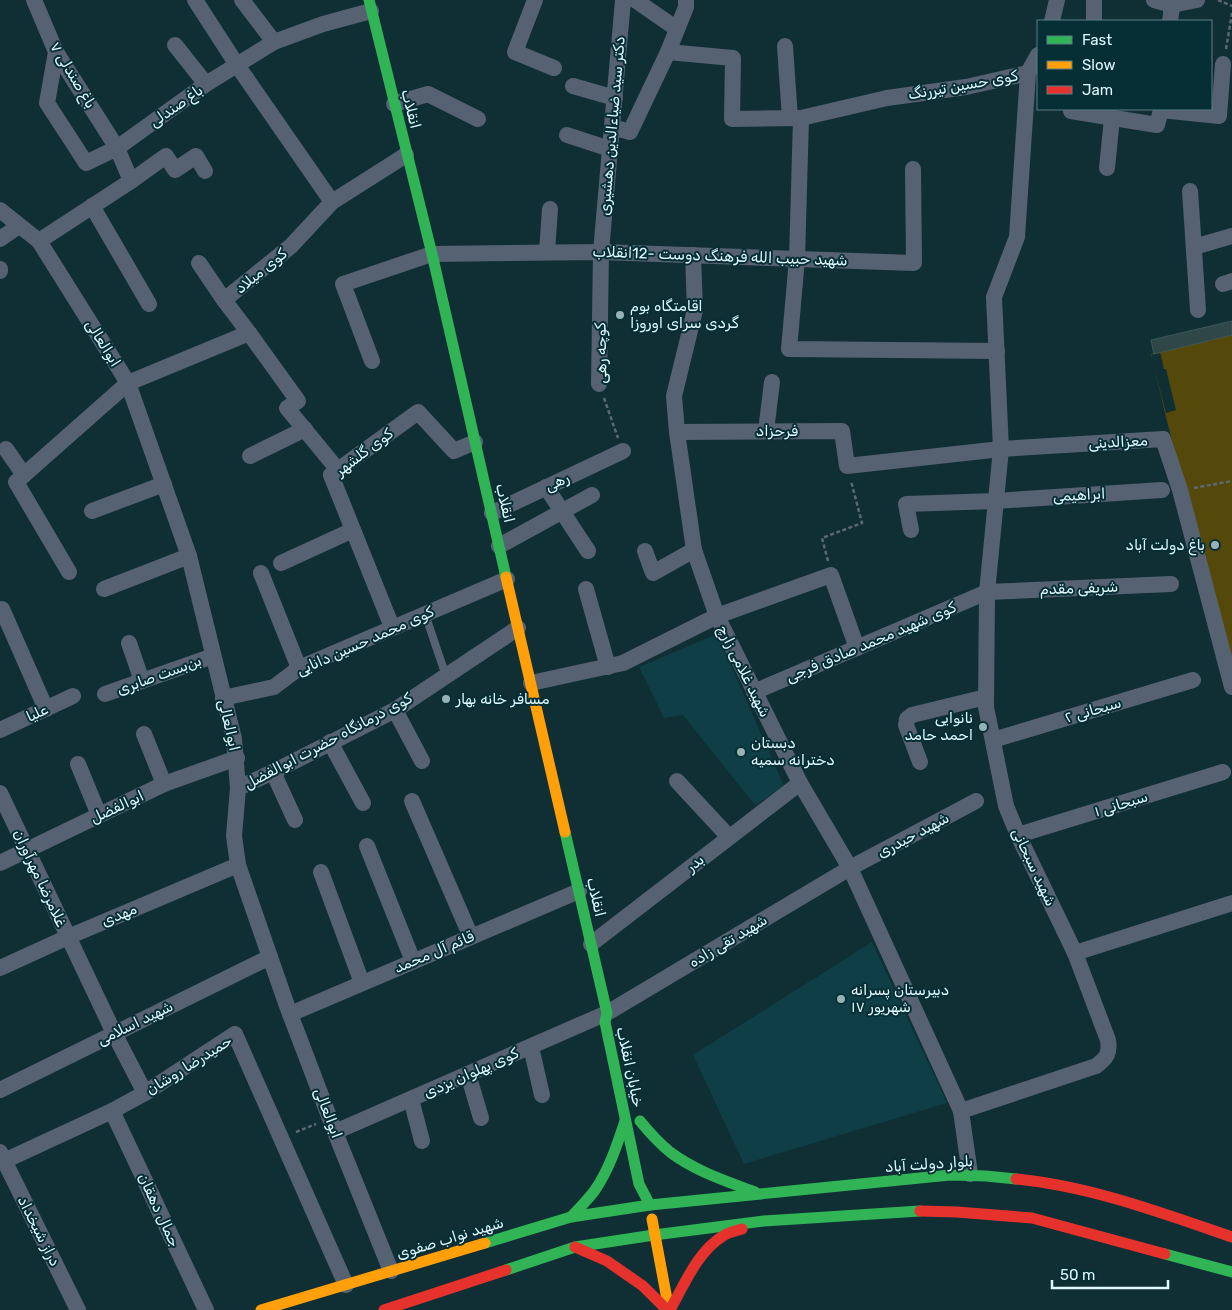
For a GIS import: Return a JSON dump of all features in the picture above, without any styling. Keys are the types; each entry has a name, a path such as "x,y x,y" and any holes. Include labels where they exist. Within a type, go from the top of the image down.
{"main road":[{"name":"انقلاب","path":"370,6 432,254 591,944 612,1017"},
{"name":"خیابان انقلاب","path":"612,1017 605,1022 639,1184 650,1205"},
{"name":"خیابان انقلاب","path":"645,1147 638,1117 669,1151 689,1164 758,1194"},
{"path":"571,1217 594,1191 607,1170 616,1150 625,1120"},
{"name":"بلوار دولت آباد","path":"650,1205 970,1174 1049,1183 1151,1209 1232,1237"},
{"path":"939,1185 950,1175"},
{"name":"خیابان انقلاب","path":"653,1182 650,1205 668,1310"},
{"path":"941,1199 949,1208 957,1212"},
{"name":"شهید نواب صفوی","path":"261,1310 571,1217 650,1205"},
{"path":"388,1309 575,1247 764,1221 920,1211 1032,1218 1232,1272"},
{"path":"575,1247 607,1260 643,1286 668,1310 708,1250 723,1236 764,1221"}],"street":[{"name":"باغ صندلی ۷","path":"34,0 56,52 117,148"},
{"path":"194,0 332,202"},
{"path":"242,0 274,42"},
{"path":"535,0 516,52 554,68"},
{"name":"دکتر سید ضیاءالدین دهشیری","path":"601,252 623,0"},
{"path":"635,0 676,29"},
{"path":"612,127 630,132 668,52 686,7 686,0"},
{"path":"1094,0 1094,20"},
{"path":"1154,0 1172,9 1197,0"},
{"path":"1052,20 1061,1"},
{"name":"باغ صندلی","path":"56,52 47,103 86,164 117,148 206,84 274,42 370,6"},
{"path":"175,45 206,84"},
{"path":"785,46 796,118 797,259 789,349 997,350"},
{"name":"کوی حسین تیررنگ","path":"668,52 734,58 732,119 796,118 887,98 966,86 1028,73 1017,237 994,297 1002,449"},
{"path":"1028,73 1037,57"},
{"path":"1071,111 1157,125 1161,110 1219,116 1222,63"},
{"path":"573,86 615,98"},
{"path":"394,104 428,94 478,119"},
{"path":"1107,168 1112,118"},
{"path":"567,135 610,149"},
{"path":"117,148 132,181"},
{"name":"کوی میلاد","path":"305,429 288,408 298,401 224,300 291,246 332,202 406,155"},
{"path":"39,241 132,181 166,156 175,170 196,156 205,171"},
{"name":"شهید حبیب الله فرهنگ دوست -12انقلاب","path":"372,361 343,284 432,254 601,252 914,263 913,169"},
{"path":"1190,191 1198,310"},
{"path":"92,206 149,304"},
{"path":"547,252 550,209"},
{"name":"ابوالعالی","path":"0,210 39,241 128,383 189,556 234,739 238,788 234,836 238,865 290,1014 391,1272"},
{"path":"0,240 19,226"},
{"path":"1194,247 1232,236"},
{"name":"کوچه رهی","path":"599,384 601,252"},
{"name":"شهید غلامی زارچ","path":"693,255 695,310 674,396 676,432 694,550 717,616 800,783 850,868 961,1111"},
{"path":"198,263 224,300"},
{"path":"69,572 16,482 128,383 249,333"},
{"path":"766,431 772,382"},
{"name":"کوی گلشهر","path":"392,627 330,475 418,412 454,451 475,442"},
{"path":"250,456 305,429 338,470"},
{"name":"فرحزاد","path":"676,432 842,431 847,466"},
{"name":"معزالدینی","path":"847,466 1002,449 1163,439 1180,490 1232,687"},
{"path":"6,449 24,475"},
{"name":"شهید سبحانی","path":"961,1111 1096,1066 1105,1060 1109,1051 1108,1040 1075,952 1018,835 1006,806 986,707 987,592 995,500 1002,449"},
{"name":"رهی","path":"492,513 623,451"},
{"path":"92,511 164,484"},
{"path":"546,487 588,550"},
{"name":"ابراهیمی","path":"911,530 906,504 1162,490"},
{"path":"499,546 592,494"},
{"path":"281,564 353,530"},
{"path":"645,551 653,573 694,550"},
{"path":"104,589 189,556"},
{"path":"261,573 300,668"},
{"path":"531,683 622,663 717,616 831,574 857,648"},
{"name":"کوی محمد حسین دانایی","path":"223,698 274,686 300,668 392,627 507,580"},
{"name":"شریفی مقدم","path":"987,592 1171,584"},
{"path":"586,589 608,666"},
{"name":"کوی شهید محمد صادق فرجی","path":"754,692 987,592"},
{"path":"2,609 46,709"},
{"name":"کوی درمانگاه حضرت ابوالفضل","path":"238,788 395,710 518,628"},
{"path":"129,643 142,681"},
{"name":"بن‌بست صابری","path":"105,694 213,656"},
{"name":"سبحانی ۲","path":"993,740 1194,680"},
{"name":"علیا","path":"0,730 74,696"},
{"path":"920,762 906,725 907,719 912,715 986,697"},
{"path":"395,710 422,761"},
{"path":"144,734 164,784"},
{"path":"330,742 363,803"},
{"name":"ابوالفضل","path":"0,863 164,784 237,758"},
{"path":"78,764 99,815"},
{"path":"273,772 295,820"},
{"name":"سبحانی ۱","path":"1018,835 1223,772"},
{"path":"677,781 729,837"},
{"name":"بدر","path":"591,944 800,783"},
{"name":"غلامرضا مهرآوران","path":"0,793 145,1094"},
{"path":"412,801 470,937"},
{"name":"شهید حیدری","path":"850,868 976,801"},
{"path":"367,846 413,961"},
{"name":"مهدی","path":"0,968 238,865"},
{"name":"شهید تقی زاده","path":"612,1017 850,868"},
{"path":"321,872 362,983"},
{"name":"قائم آل محمد","path":"290,1014 579,891"},
{"path":"1075,952 1232,903"},
{"name":"شهید اسلامی","path":"0,1090 270,957"},
{"name":"کوی پهلوان یزدی","path":"332,1125 411,1099 531,1047 612,1017"},
{"name":"حمیدرضا روشان","path":"2,1157 112,1111 145,1094 235,1034 346,1285"},
{"path":"531,1047 542,1095"},
{"path":"468,1074 481,1118"},
{"path":"411,1099 422,1142"},
{"name":"جمال دهقان","path":"112,1111 206,1310"},
{"path":"961,1111 970,1174"},
{"name":"دراز شیخداد","path":"2,1157 78,1310"}],"lane":[{"path":"425,614 446,676"}],"path":[{"path":"1218,0 1232,6"},
{"path":"1222,63 1232,13"},
{"name":"کوچه رهی","path":"599,384 623,451"},
{"path":"831,574 822,538 862,523 847,466"},
{"path":"1180,490 1232,481"},
{"path":"282,1138 332,1125"}],"shaded area":[{"name":"باغ دولت آباد","path":"1232,335 1232,678 1165,413 1154,366 1166,413 1176,410 1160,352"},
{"name":"دبستان دخترانه سمیه","path":"717,634 784,786 755,805 683,715 664,718 639,667"},
{"name":"دبیرستان پسرانه ۱۷ شهریور","path":"872,942 947,1103 744,1164 693,1055"}],"building":[{"path":"1232,321 1232,335 1154,354 1151,340"}],"traffic: fast":[{"path":"369,0 432,254 506,577"},
{"path":"565,832 607,1013 605,1022 639,1184 650,1205"},
{"path":"571,1217 600,1182 612,1157 625,1121"},
{"path":"640,1121 662,1145 680,1159 711,1175 755,1192"},
{"path":"485,1243 571,1217 650,1205 950,1175 1016,1179"},
{"path":"506,1270 575,1247 654,1235 764,1221 920,1211"},
{"path":"1165,1254 1232,1272"}],"traffic: slow":[{"path":"506,577 565,832"},
{"path":"652,1219 669,1310"},
{"path":"261,1310 485,1243"}],"traffic: jam":[{"path":"1016,1179 1098,1194 1232,1237"},
{"path":"920,1211 1032,1218 1165,1254"},
{"path":"670,1310 692,1269 706,1250 725,1235 742,1229"},
{"path":"575,1247 607,1261 643,1286 667,1310"},
{"path":"384,1310 506,1270"}],"place":[{"name":"اقامتگاه بوم گردی سرای اوروزا","path":"620,315"},
{"name":"باغ دولت آباد","path":"1215,545"},
{"name":"مسافر خانه بهار","path":"446,699"},
{"name":"نانوایی احمد حامد","path":"983,727"},
{"name":"دبستان دخترانه سمیه","path":"741,752"},
{"name":"دبیرستان پسرانه ۱۷ شهریور","path":"841,999"}]}
